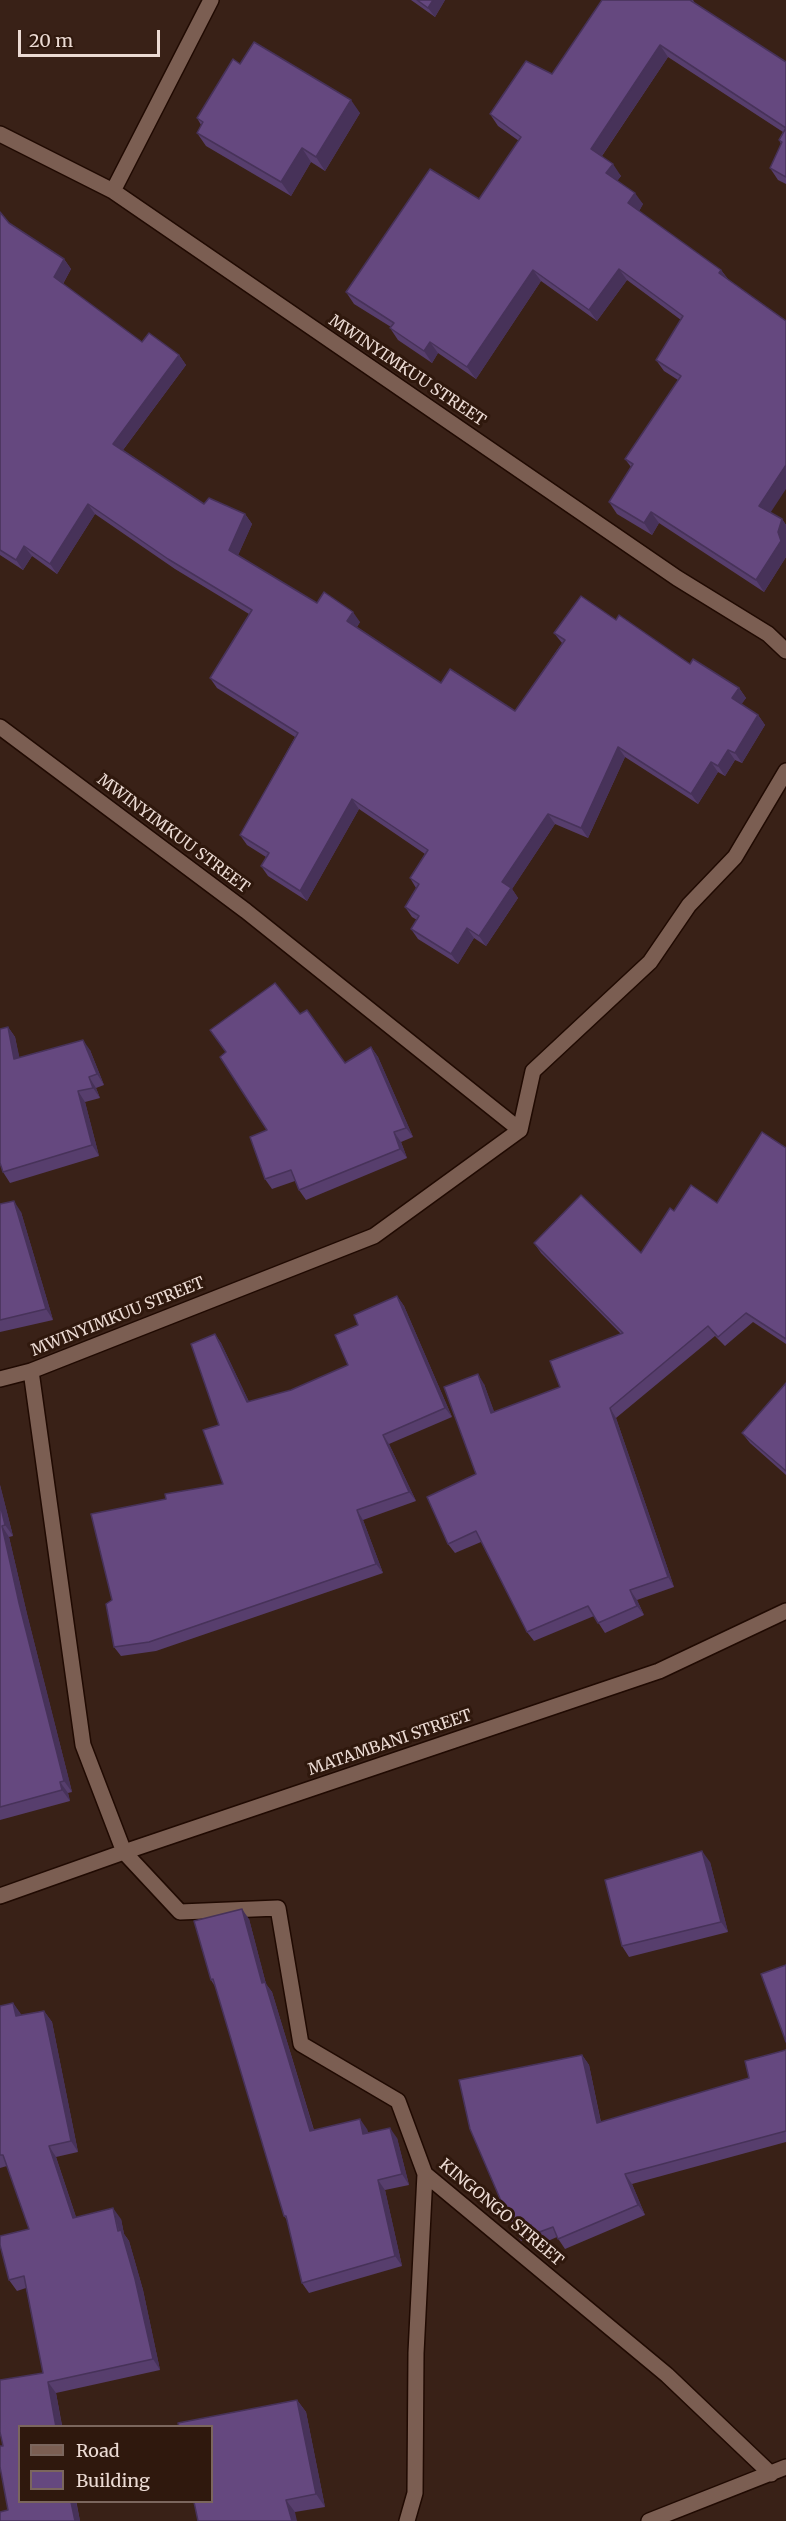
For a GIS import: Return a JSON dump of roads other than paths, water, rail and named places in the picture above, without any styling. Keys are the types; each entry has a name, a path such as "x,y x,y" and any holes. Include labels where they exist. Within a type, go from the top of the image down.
{"street":[{"path":"113,192 211,0"},
{"name":"MWINYIMKUU STREET","path":"0,134 113,192 677,578 768,633 786,651"},
{"name":"MWINYIMKUU STREET","path":"0,727 246,911 520,1130 374,1236 31,1371 82,1745 124,1852"},
{"path":"520,1130 533,1071 650,962 689,905 735,857 786,771"},
{"path":"0,1379 31,1371"},
{"name":"MATAMBANI STREET","path":"0,1896 659,1671 786,1611"},
{"name":"KINGONGO STREET","path":"124,1852 180,1912 278,1908 301,2044 398,2101 425,2174 667,2375 771,2474"},
{"path":"407,2521 415,2493 416,2353 425,2174"},
{"path":"649,2521 786,2467"}]}
